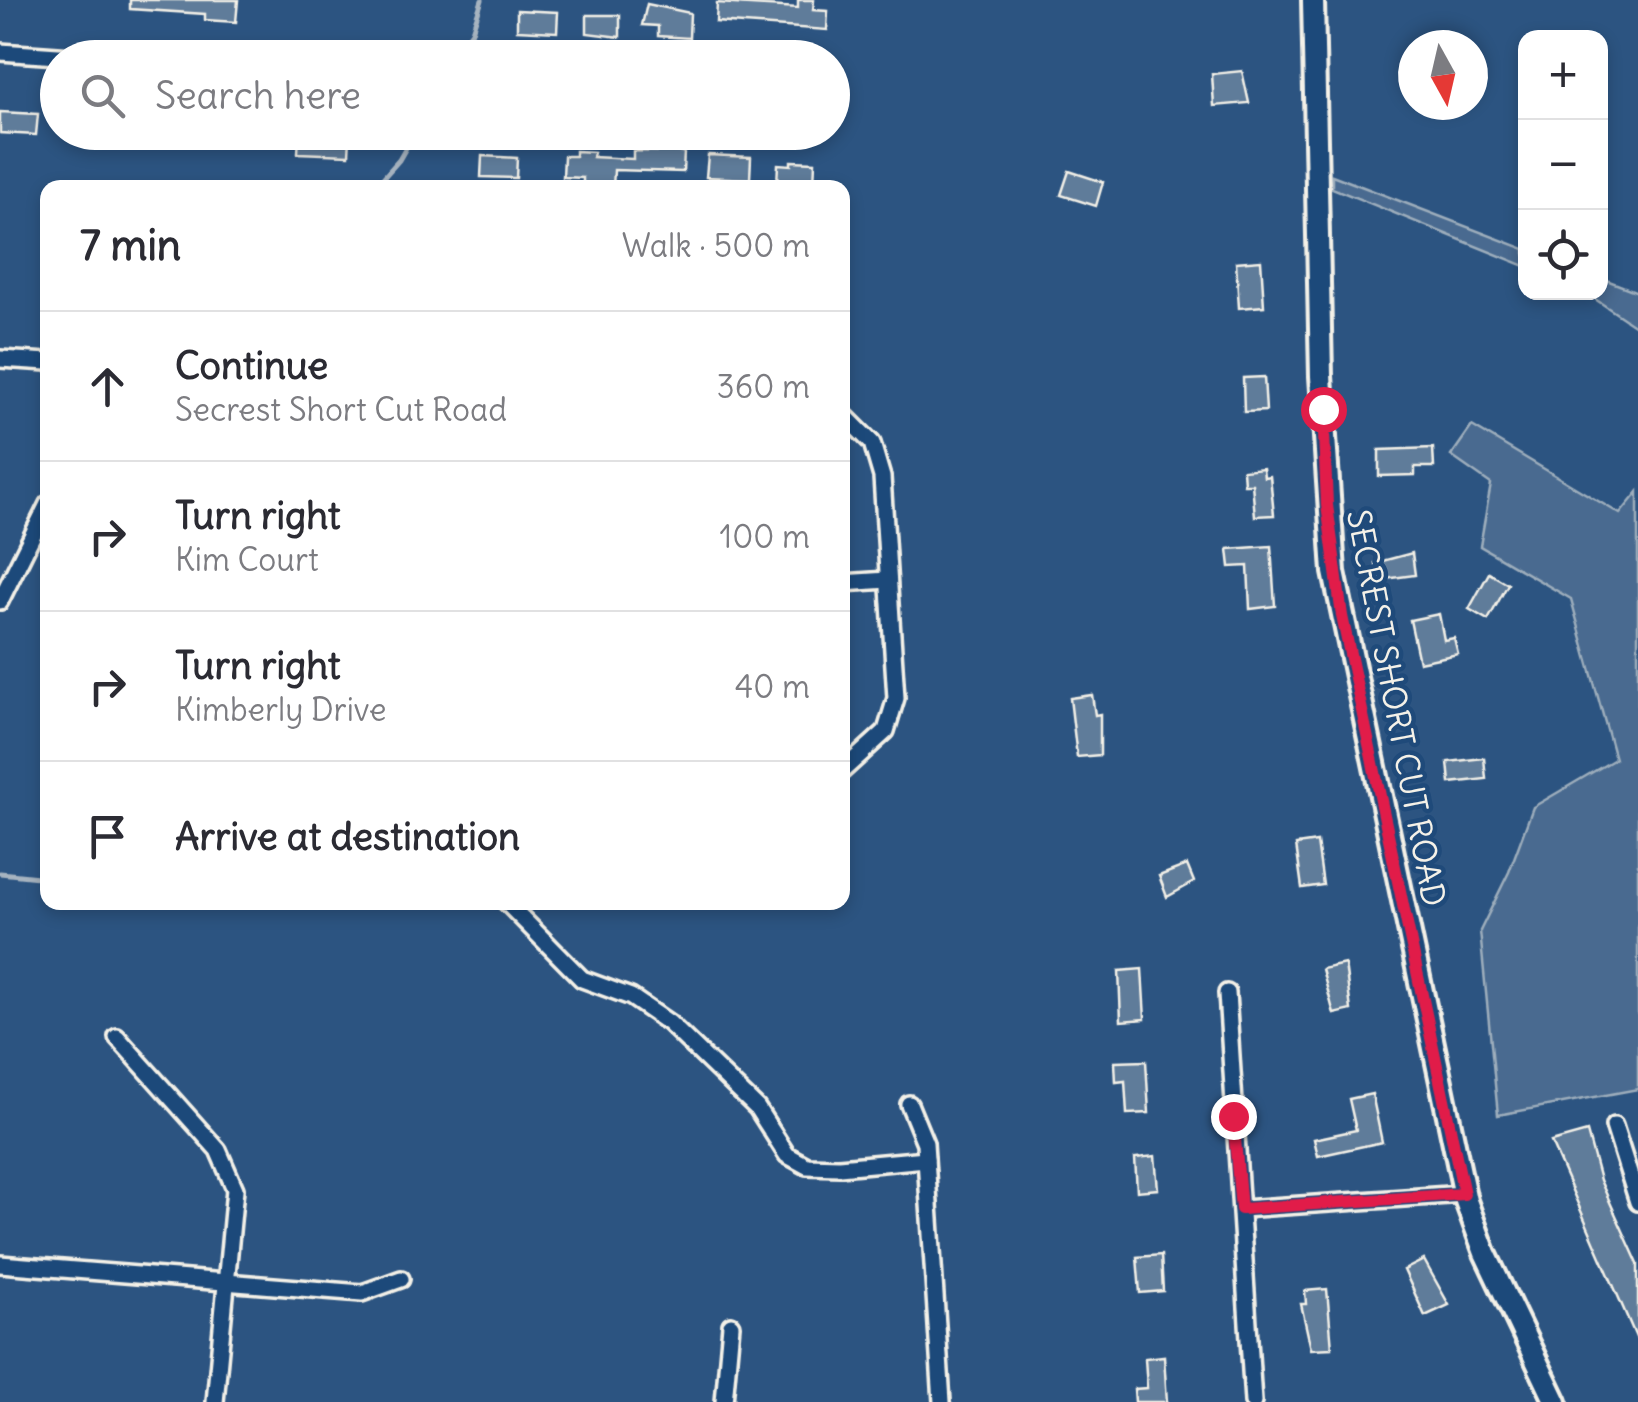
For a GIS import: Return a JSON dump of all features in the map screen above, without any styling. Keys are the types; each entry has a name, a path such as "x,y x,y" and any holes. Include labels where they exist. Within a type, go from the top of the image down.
{"main road":[{"name":"SECREST SHORT CUT ROAD","path":"1313,0 1321,376 1334,572 1464,1194 1486,1253 1556,1402"}],"street":[{"path":"0,52 40,55"},
{"path":"0,359 40,362"},
{"path":"850,422 872,443 882,477 896,698 886,731 850,765"},
{"path":"2,591 40,519"},
{"path":"850,582 888,580"},
{"path":"514,910 582,978 631,997 669,1022 757,1108 787,1155 806,1166 839,1167 926,1159"},
{"path":"1227,993 1252,1402"},
{"path":"118,1037 218,1150 235,1189 216,1402"},
{"path":"909,1104 925,1142 942,1402"},
{"path":"1614,1126 1638,1202"},
{"path":"1241,1209 1464,1194"},
{"path":"0,1264 362,1292 401,1279"},
{"path":"724,1402 732,1325"}],"shaded area":[{"path":"1332,175 1518,246 1518,263 1332,188"},
{"path":"1608,281 1638,292 1638,328 1596,300 1608,300"},
{"path":"1472,426 1620,514 1638,492 1638,1089 1498,1115 1480,931 1509,872 1533,807 1615,759 1571,599 1480,546 1491,484 1451,456"}],"building":[{"path":"130,0 238,0 236,22 205,20 205,14 130,9"},
{"path":"798,0 814,0 813,10 828,11 827,30 716,22 717,3 798,8"},
{"path":"647,4 690,13 689,38 658,36 658,26 642,25"},
{"path":"517,10 558,12 557,32 517,30"},
{"path":"587,15 620,15 620,37 587,33"},
{"path":"1242,71 1249,103 1214,106 1212,74"},
{"path":"0,112 38,114 36,135 0,133"},
{"path":"298,150 349,150 349,155 298,153"},
{"path":"575,151 594,152 593,157 633,159 633,151 684,152 683,172 614,170 613,180 563,177 564,156 575,156"},
{"path":"708,155 751,157 750,179 706,177"},
{"path":"482,156 517,158 516,178 481,177"},
{"path":"791,161 815,162 814,180 777,180 778,164 791,165"},
{"path":"1069,171 1103,182 1096,206 1061,195"},
{"path":"1261,260 1264,306 1239,308 1236,262"},
{"path":"1264,377 1266,411 1244,412 1243,378"},
{"path":"1433,448 1434,467 1415,467 1415,475 1379,476 1379,450"},
{"path":"1263,468 1264,477 1270,476 1274,515 1255,516 1252,484 1244,484 1243,470"},
{"path":"1271,546 1275,606 1250,609 1248,566 1230,567 1228,549"},
{"path":"1412,553 1415,575 1377,580 1375,563"},
{"path":"1489,573 1508,584 1488,620 1469,609"},
{"path":"1439,614 1444,640 1454,638 1458,654 1419,662 1410,620"},
{"path":"1092,695 1095,715 1100,714 1100,755 1077,757 1070,698"},
{"path":"1484,758 1486,779 1450,783 1448,762"},
{"path":"1317,842 1323,885 1302,888 1296,845"},
{"path":"1187,865 1194,882 1167,897 1159,876"},
{"path":"1345,964 1351,1010 1334,1014 1322,969"},
{"path":"1142,969 1145,1019 1121,1021 1119,971"},
{"path":"1146,1061 1149,1113 1127,1114 1125,1081 1116,1082 1115,1062"},
{"path":"1372,1094 1382,1142 1318,1156 1314,1139 1356,1130 1349,1099"},
{"path":"1587,1132 1600,1180 1638,1264 1638,1342 1551,1142"},
{"path":"1155,1156 1158,1189 1137,1191 1135,1158"},
{"path":"1161,1255 1163,1291 1140,1293 1137,1257"},
{"path":"1424,1260 1449,1305 1425,1316 1404,1270"},
{"path":"1327,1289 1332,1348 1311,1349 1301,1304 1306,1304 1305,1291"},
{"path":"1164,1356 1167,1402 1135,1402 1134,1389 1147,1388 1145,1358"}],"waterway":[{"path":"465,40 482,0"},
{"path":"381,180 405,150"},
{"path":"0,873 40,877"}],"route":[{"path":"1233,1116 1241,1209 1464,1194 1334,572 1323,409"}]}
